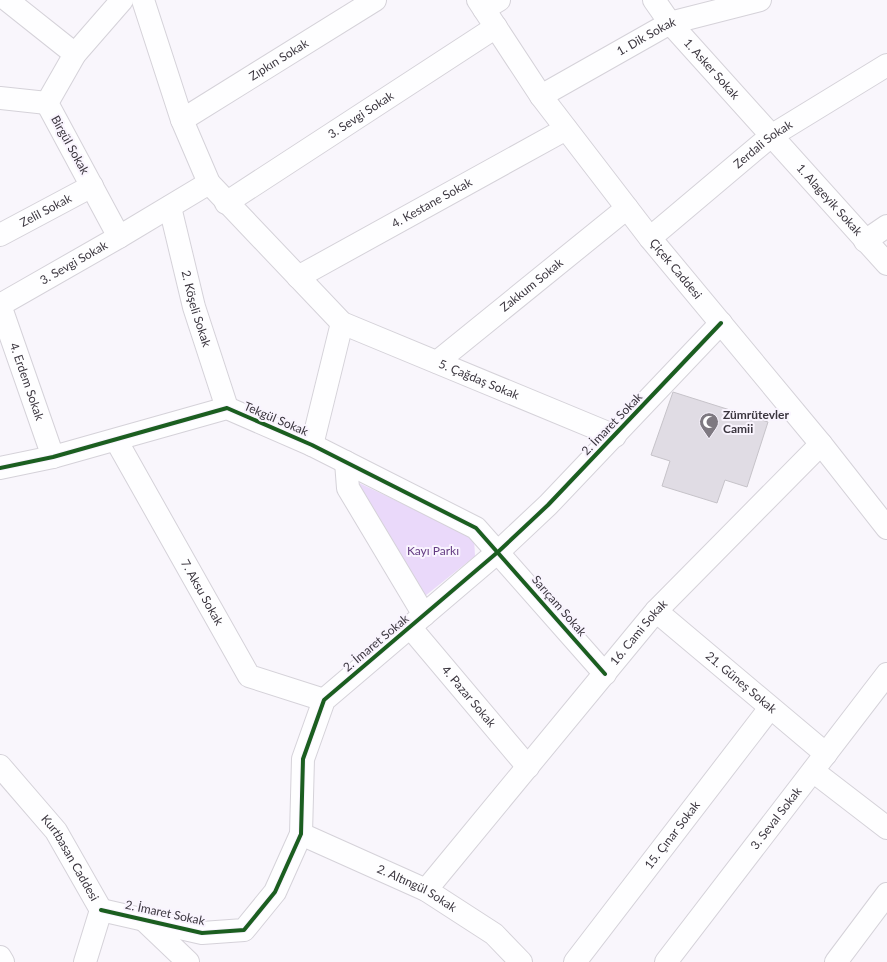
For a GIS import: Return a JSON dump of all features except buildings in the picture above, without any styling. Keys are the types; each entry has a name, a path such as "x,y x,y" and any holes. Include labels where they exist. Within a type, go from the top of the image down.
{"street":[{"path":"7,0 75,54"},
{"name":"Birgül Sokak","path":"119,237 47,103 75,54 122,0"},
{"path":"143,0 182,120 209,183"},
{"name":"Zıpkın Sokak","path":"182,120 375,0"},
{"name":"1. Asker Sokak","path":"654,0 670,23 771,136"},
{"name":"1. Dik Sokak","path":"542,96 670,23 760,0"},
{"name":"Çiçek Caddesi","path":"487,3 496,27 566,129 650,238 821,444 886,525"},
{"name":"3. Sevgi Sokak","path":"226,203 496,27"},
{"name":"Zerdali Sokak","path":"650,238 771,136 887,65"},
{"path":"0,98 47,103"},
{"name":"4. Kestane Sokak","path":"298,277 566,129"},
{"name":"1. Alageyik Sokak","path":"771,136 887,264"},
{"name":"3. Sevgi Sokak","path":"0,305 119,237 209,183"},
{"name":"5. Çağdaş Sokak","path":"209,183 226,203 342,323 615,436"},
{"name":"Zelil Sokak","path":"0,235 92,186"},
{"name":"2. Köşeli Sokak","path":"170,207 194,307 227,408"},
{"name":"Zakkum Sokak","path":"436,362 627,208"},
{"path":"865,241 887,226"},
{"name":"4. Erdem Sokak","path":"0,305 53,457"},
{"path":"312,445 342,323"},
{"name":"2. İmaret Sokak","path":"101,910 202,933 244,930 275,892 301,834 304,759 324,700 499,552 548,505 615,436 721,323"},
{"name":"Tekgül Sokak","path":"0,468 53,457 227,408 312,445 476,528 499,552"},
{"name":"7. Aksu Sokak","path":"116,440 249,676 324,700"},
{"name":"16. Cami Sokak","path":"426,890 656,611 821,444"},
{"path":"346,462 348,488 417,621"},
{"name":"Sarıçam Sokak","path":"499,552 605,674"},
{"name":"21. Güneş Sokak","path":"656,611 826,754"},
{"name":"4. Pazar Sokak","path":"417,621 528,766"},
{"name":"3. Seval Sokak","path":"666,962 887,674"},
{"name":"15. Çınar Sokak","path":"574,962 770,708"},
{"name":"Kurtbasan Caddesi","path":"0,766 56,831 101,910 86,961"},
{"path":"813,771 887,828"},
{"name":"2. Altıngül Sokak","path":"301,834 426,890 494,934 521,962"},
{"path":"836,962 887,894"},
{"path":"143,919 188,962"},
{"path":"0,957 3,962"}],"green space":[{"name":"Kayı Parkı","path":"357,482 474,538 475,556 425,596"}],"cycle path":[{"path":"101,910 202,933 244,930 275,892 301,834 303,759 324,700 499,551 548,505 721,323"},
{"path":"0,468 53,457 227,408 312,445 476,528 605,674"}],"place":[{"name":"Zümrütevler Camii","path":"709,439"}]}
